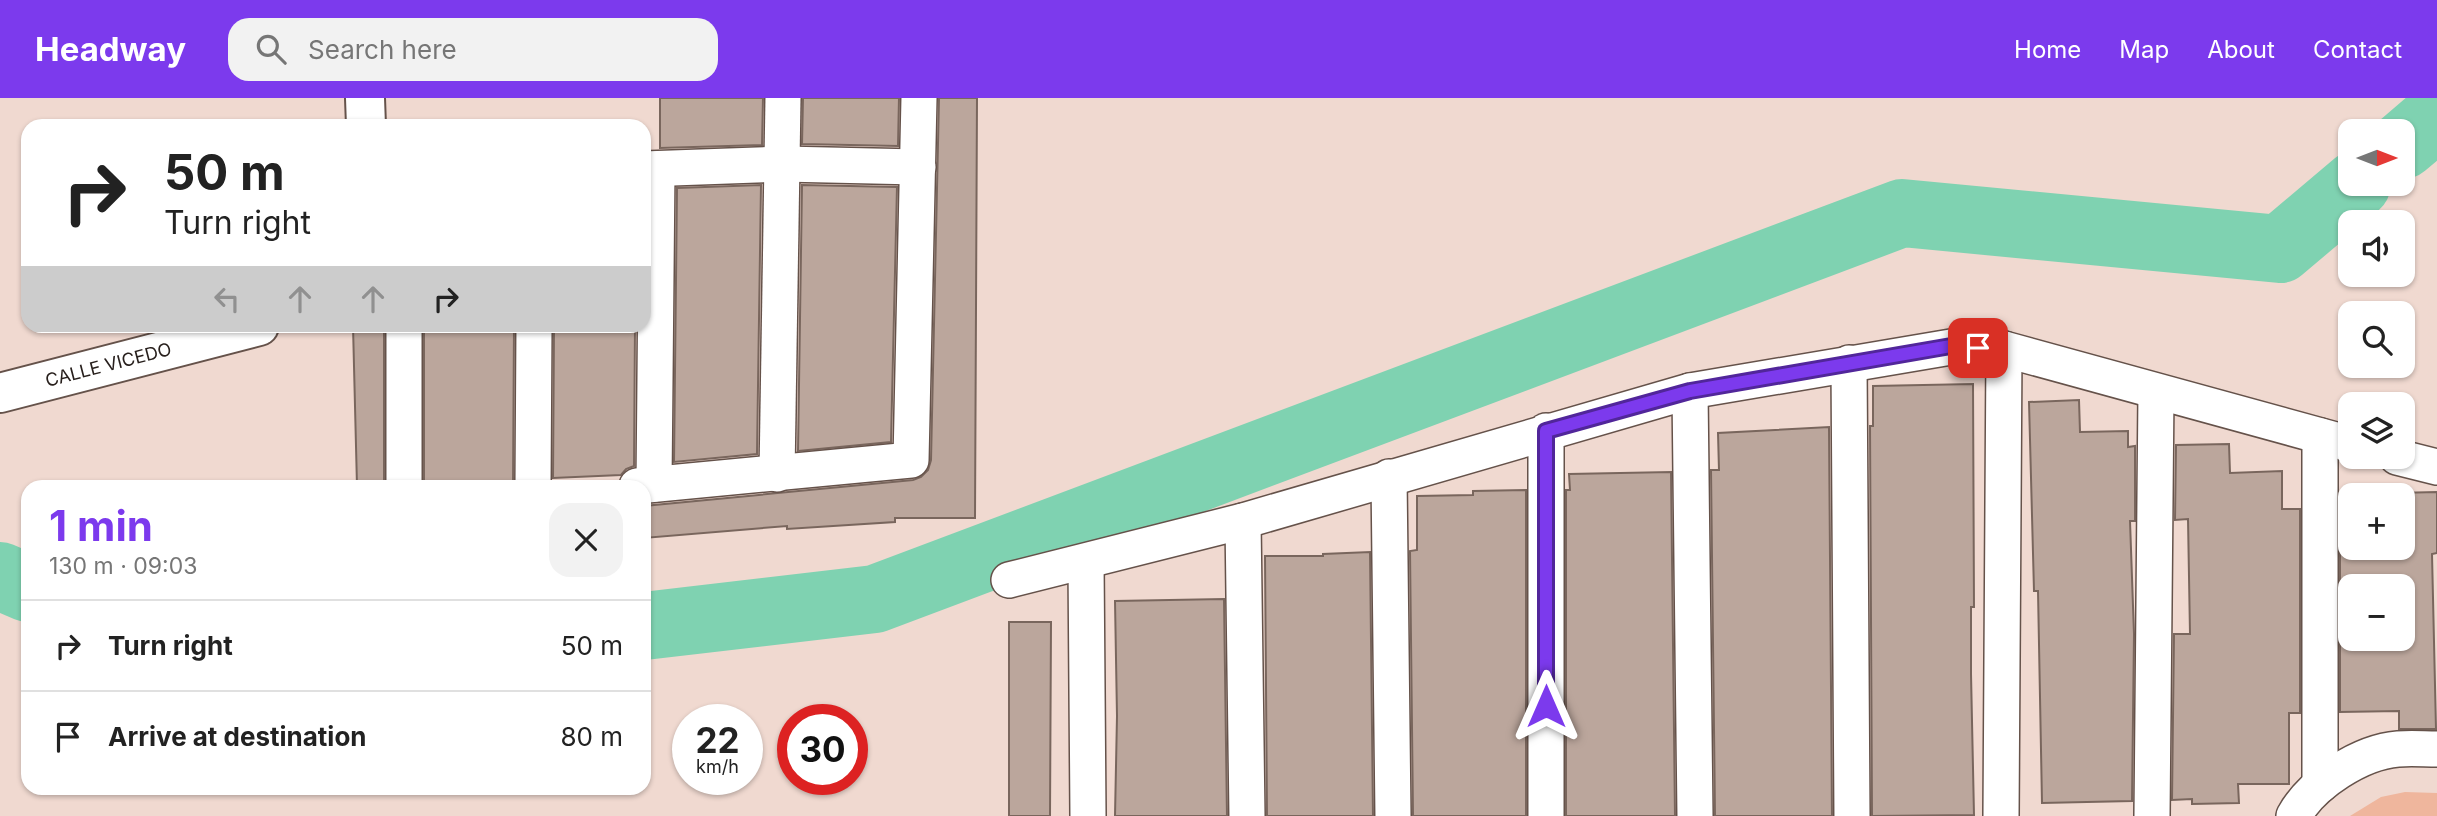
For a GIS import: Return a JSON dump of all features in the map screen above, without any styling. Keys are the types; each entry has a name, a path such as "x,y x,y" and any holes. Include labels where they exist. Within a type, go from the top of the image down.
{"street":[{"path":"365,98 366,119"},
{"path":"777,474 783,98"},
{"path":"651,484 911,460 919,98"},
{"path":"651,169 783,164 918,167"},
{"name":"CALLE VICEDO","path":"0,393 232,333"},
{"path":"404,333 404,480"},
{"path":"533,480 534,333"},
{"path":"645,480 648,333"},
{"path":"1009,580 1243,521 1690,391 1951,346 2004,349 2335,440 2320,785"},
{"path":"2001,816 2004,349"},
{"path":"1849,363 1852,816"},
{"path":"1690,391 1695,816"},
{"path":"2152,816 2156,392"},
{"path":"1546,431 1546,816"},
{"path":"2415,462 2437,467"},
{"path":"1389,477 1393,816"},
{"path":"1243,521 1247,816"},
{"path":"1086,562 1088,816"},
{"path":"2294,816 2320,785 2355,761 2395,749 2437,749"}],"shaded area":[{"path":"2405,792 2437,793 2437,816 2350,816 2381,797"}],"building":[{"path":"660,98 763,98 762,145 660,148"},
{"path":"803,98 899,98 898,146 802,144"},
{"path":"939,98 977,98 975,518 895,518 895,522 787,529 787,526 651,537 651,505 913,480 928,470 931,460"},
{"path":"761,185 757,454 674,462 677,188"},
{"path":"802,185 897,187 891,442 798,451"},
{"path":"353,333 384,333 384,480 357,480"},
{"path":"424,333 514,333 513,480 424,480"},
{"path":"554,333 635,333 634,466 621,475 553,478"},
{"path":"1973,384 1974,607 1971,607 1971,674 1974,815 1872,816 1870,426 1873,426 1873,386"},
{"path":"2079,400 2080,432 2128,431 2128,447 2135,446 2135,521 2130,521 2134,634 2132,801 2042,803 2038,591 2034,591 2029,402"},
{"path":"1829,427 1832,816 1715,816 1711,470 1719,470 1718,433"},
{"path":"2229,444 2230,473 2282,471 2282,509 2300,509 2300,713 2289,713 2289,784 2238,784 2239,803 2192,804 2192,799 2172,800 2174,634 2190,634 2188,519 2175,520 2176,445"},
{"path":"1671,472 1675,816 1566,816 1566,490 1570,490 1569,474"},
{"path":"1526,490 1526,816 1413,816 1410,551 1417,550 1417,496"},
{"path":"2437,492 2437,553 2432,554 2436,729 2399,729 2399,711 2340,712 2340,651 2415,651 2415,574 2340,574 2340,560 2415,560 2415,493"},
{"path":"1370,552 1373,816 1267,816 1265,556 1323,556"},
{"path":"1224,599 1227,816 1115,816 1115,601"},
{"path":"1009,622 1051,622 1050,816 1009,816"}],"waterway":[{"path":"2415,135 2437,116"},
{"path":"651,625 875,599 1902,213 2280,249 2343,196"},
{"path":"0,576 21,585"}],"route":[{"path":"1546,706 1546,431 1690,391 1951,346 1978,348"}]}
